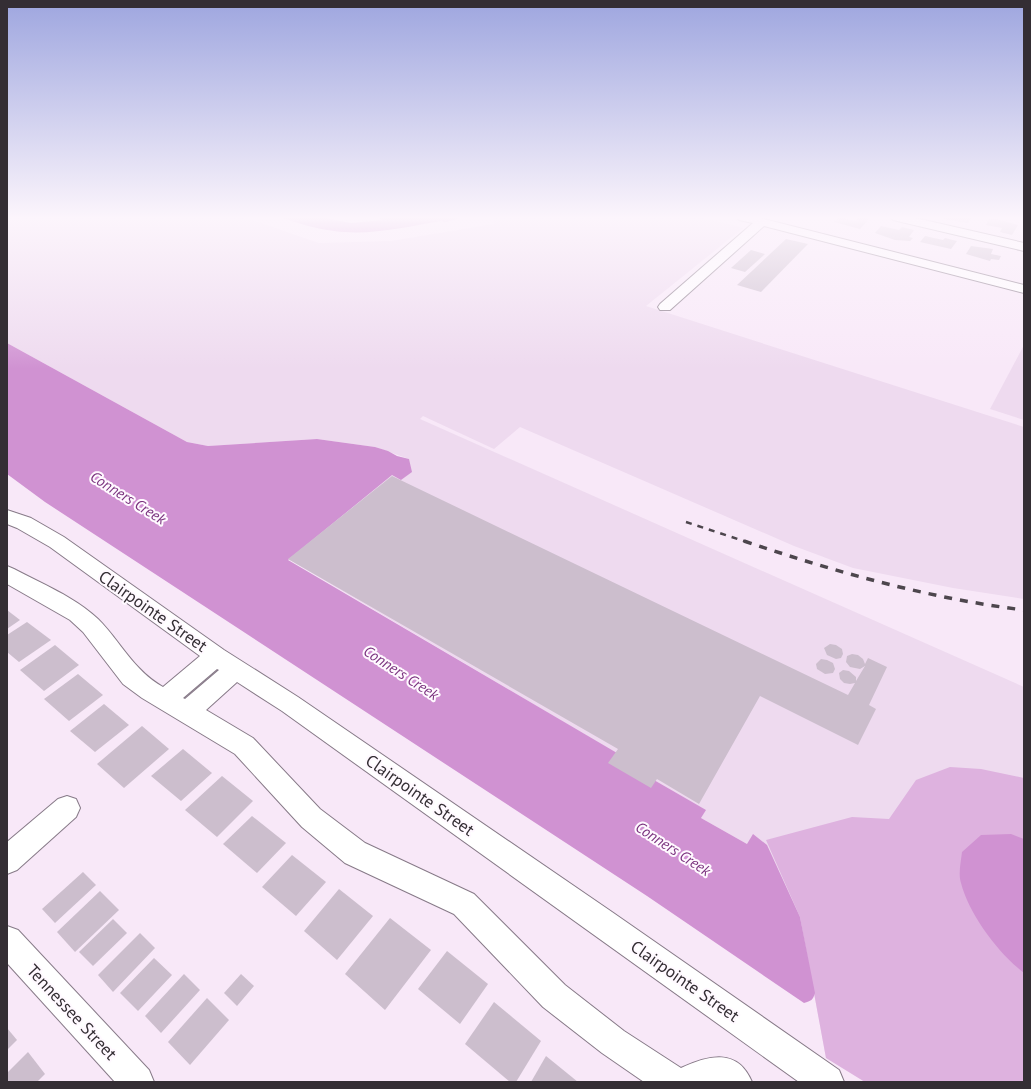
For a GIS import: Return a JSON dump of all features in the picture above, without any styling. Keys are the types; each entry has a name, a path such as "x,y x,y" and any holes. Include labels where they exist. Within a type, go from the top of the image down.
{"street":[{"path":"665,307 710,268"},
{"path":"941,268 1024,289"},
{"name":"Clairpointe Street","path":"7,517 24,523 57,542 226,662 602,922 827,1082"},
{"path":"7,574 78,614 91,626 131,677 150,691 244,746 311,818 355,852 464,904 554,996 613,1042 673,1082"},
{"path":"165,699 226,662"},
{"path":"187,712 226,662"},
{"path":"7,860 67,808"},
{"name":"Tennessee Street","path":"7,941 137,1082"},
{"path":"688,1082 699,1077 725,1073 735,1082"}],"shaded area":[{"path":"7,268 693,268 646,306 1024,427 1024,599 953,588 853,568 794,546 520,427 494,449 423,416 420,419 1024,687 1024,1082 865,1082 826,1058 800,917 747,844 701,818 705,810 654,780 616,753 288,559 409,459 375,447 317,439 208,446 187,442 7,343"},
{"path":"1024,345 1024,420 990,409"},
{"path":"950,767 981,769 1024,778 1024,1082 865,1082 826,1058 800,917 766,840 852,817 889,819 916,780"}],"water":[{"name":"Conners Creek","path":"7,343 187,442 208,446 317,439 375,447 409,459 412,472 401,480 392,475 288,560 617,753 654,780 706,810 701,818 747,844 753,834 767,845 800,917 815,993 812,999 804,1003 647,896 45,502 7,474"},
{"path":"1011,834 1024,839 1024,973 1004,955 978,920 965,895 960,876 962,852 981,835"}],"building":[{"path":"731,268 750,268 745,272"},
{"path":"755,268 785,268 761,292 737,285"},
{"path":"392,476 848,695 855,683 844,683 840,679 839,673 843,670 849,671 856,677 856,681 865,666 860,669 850,667 846,662 847,656 852,654 858,655 863,659 865,664 868,658 887,667 869,705 876,709 858,745 760,696 699,804 657,779 651,788 608,763 618,749 288,559"},
{"path":"7,610 20,620 7,629"},
{"path":"27,622 51,640 19,662 7,652 7,635"},
{"path":"830,644 836,645 842,649 843,654 841,658 836,659 827,655 824,648"},
{"path":"55,645 79,665 44,691 20,670"},
{"path":"821,659 833,663 835,669 833,673 825,674 817,669 816,664"},
{"path":"78,674 103,695 69,721 44,699"},
{"path":"104,704 129,725 95,752 70,731"},
{"path":"142,726 169,749 124,788 97,764"},
{"path":"183,749 212,773 181,801 151,776"},
{"path":"222,776 253,801 217,837 185,810"},
{"path":"252,816 286,843 257,873 223,844"},
{"path":"292,855 326,882 296,916 262,887"},
{"path":"83,872 96,885 55,923 42,909"},
{"path":"339,889 373,916 337,960 304,931"},
{"path":"100,891 119,910 75,952 57,932"},
{"path":"390,918 431,950 385,1010 345,974"},
{"path":"113,919 127,933 93,966 79,952"},
{"path":"140,933 155,948 113,992 98,975"},
{"path":"447,951 488,984 460,1024 418,989"},
{"path":"154,958 172,975 138,1011 120,993"},
{"path":"184,974 200,990 161,1033 145,1016"},
{"path":"241,974 254,986 237,1006 224,993"},
{"path":"207,998 229,1020 190,1065 168,1042"},
{"path":"494,1002 541,1041 516,1082 510,1082 465,1044"},
{"path":"7,1028 17,1040 7,1050"},
{"path":"28,1052 45,1074 37,1082 7,1082 7,1073"},
{"path":"546,1056 578,1082 531,1082"}],"railway":[{"path":"686,522 747,542"},
{"path":"744,541 882,583 952,599 1024,610"}]}
